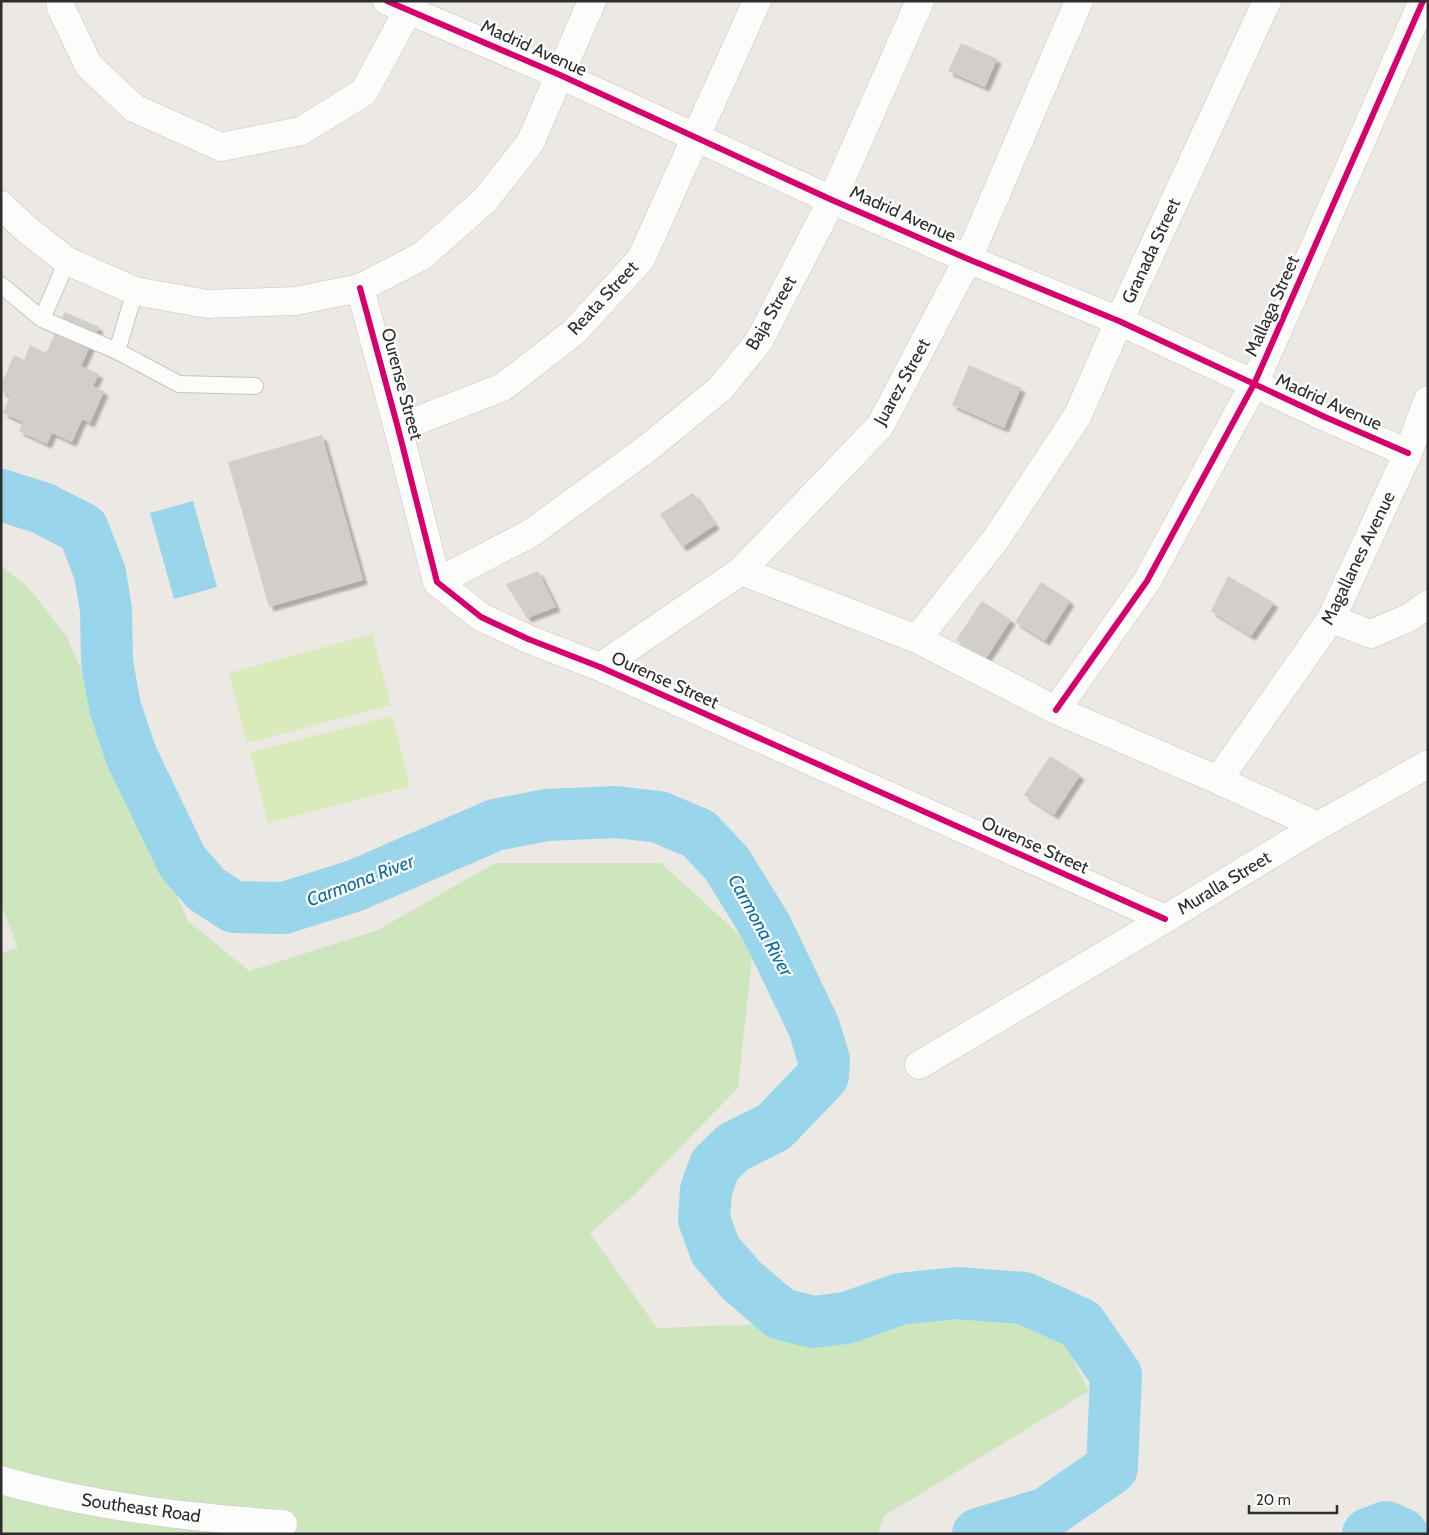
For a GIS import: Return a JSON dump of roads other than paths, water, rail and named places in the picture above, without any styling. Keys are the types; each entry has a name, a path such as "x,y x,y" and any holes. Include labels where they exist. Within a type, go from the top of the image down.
{"street":[{"path":"60,1 61,8 89,66 134,108 221,147 301,131 364,92 403,4"},
{"path":"1,205 25,228 67,261 135,291 208,304 296,301 360,288 422,256 485,200 530,143 592,1"},
{"name":"Reata Street","path":"398,428 503,387 574,332 641,259 757,1"},
{"name":"Baja Street","path":"437,582 531,534 649,447 722,388 759,341 832,200 920,1"},
{"name":"Juarez Street","path":"600,667 741,572 880,426 968,259 1079,1"},
{"name":"Granada Street","path":"917,639 996,539 1078,415 1119,321 1267,1"},
{"name":"Mallaga Street","path":"1056,710 1147,581 1254,384 1423,1"},
{"name":"Madrid Avenue","path":"403,4 832,200 968,259 1119,321 1408,453"},
{"name":"Ourense Street","path":"360,288 437,582 481,617 528,639 600,667 1165,919"},
{"name":"Magallanes Avenue","path":"1218,780 1331,619 1408,453 1428,400"},
{"path":"741,572 917,639 1056,710 1218,780 1318,826"},
{"path":"1331,619 1371,634 1410,617 1428,604"},
{"name":"Muralla Street","path":"919,1066 1318,826 1428,764"},
{"name":"Southeast Road","path":"1,1480 97,1503 166,1513 283,1524"}],"lane":[{"path":"42,319 67,261"},
{"path":"1,285 42,319 117,351 179,384 256,386"},
{"path":"117,351 135,291"}],"water":[{"path":"193,501 217,587 174,599 150,513"}],"waterway":[{"name":"Carmona River","path":"1,495 42,508 83,529 100,573 106,610 107,662 115,707 131,755 182,861 206,889 234,907 284,908 354,886 495,825 546,815 616,812 659,817 699,834 727,864 766,927 814,1027 824,1060 823,1076 774,1127 734,1147 715,1165 706,1190 704,1219 715,1250 742,1281 781,1314 813,1322 846,1318 900,1299 956,1293 1024,1298 1081,1324 1116,1375 1112,1468 1047,1513 978,1534"},
{"name":"Carmona River","path":"1368,1534 1386,1527 1402,1534"}]}
